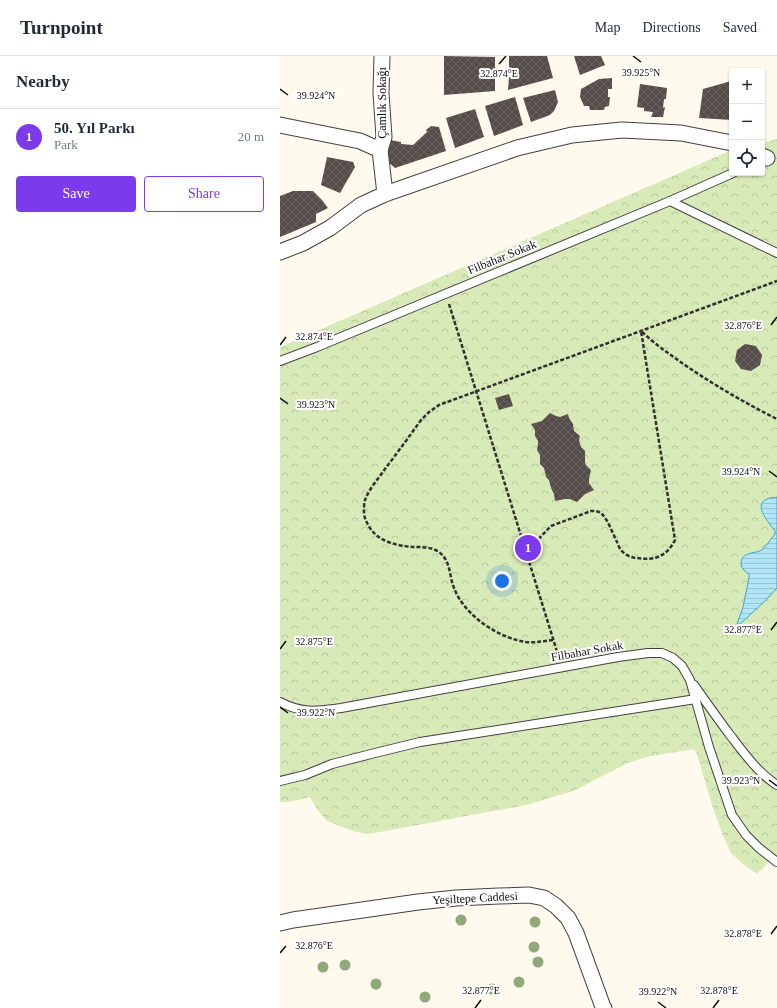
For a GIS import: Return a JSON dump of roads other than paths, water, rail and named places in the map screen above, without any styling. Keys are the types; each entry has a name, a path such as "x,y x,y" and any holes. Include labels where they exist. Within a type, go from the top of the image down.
{"street":[{"name":"Çamlık Sokağı","path":"382,56 381,93 384,137 380,150 385,194"},
{"path":"280,124 360,141 380,150"},
{"path":"280,252 303,243 330,228 362,205 385,194 518,148 572,135 622,130 682,132 729,142"},
{"name":"Yeşiltepe Caddesi","path":"280,923 418,902 456,898 528,895 544,898 556,906 568,918 576,933 604,1008"}],"lane":[{"name":"Filbahar Sokak","path":"280,361 670,201 729,174"},
{"path":"670,201 777,253"},
{"name":"Filbahar Sokak","path":"280,702 312,711 341,708 618,657 648,653 662,653 673,658 682,666 690,680 709,748 732,815 746,835 775,861"},
{"path":"690,680 742,751 767,778 777,785"},
{"path":"280,781 305,775 332,764 420,742 696,698"}],"water":[{"path":"777,497 777,588 739,625 737,624 743,607 749,578 749,574 741,566 742,560 746,555 763,549 775,534 775,531 764,515 761,506 767,499"}],"place":[{"name":"50. Yıl Parkı","path":"528,548"}]}
